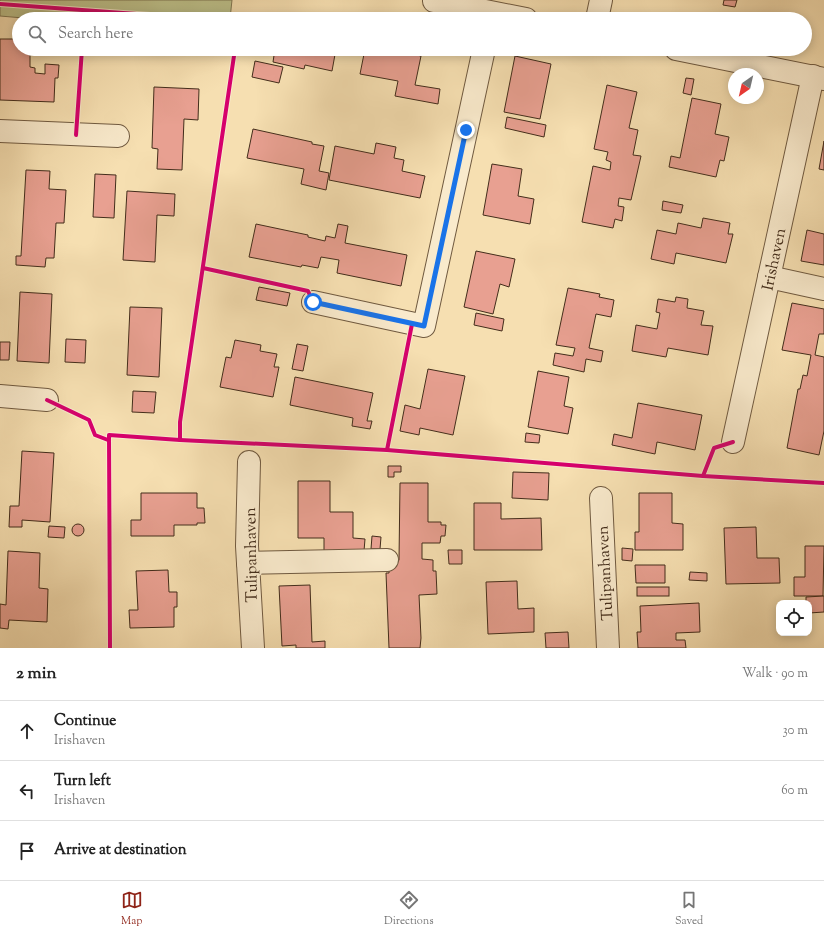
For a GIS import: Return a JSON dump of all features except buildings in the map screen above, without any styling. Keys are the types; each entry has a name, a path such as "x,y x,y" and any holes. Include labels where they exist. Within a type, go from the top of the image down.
{"street":[{"path":"598,12 601,0"},
{"path":"434,1 476,12"},
{"path":"313,302 424,326 482,56"},
{"name":"Irishaven","path":"711,56 819,78 769,277 733,442"},
{"path":"0,131 118,136"},
{"path":"769,277 824,289"},
{"path":"0,396 46,400"},
{"name":"Tulipanhaven","path":"249,462 247,546 253,648"},
{"name":"Tulipanhaven","path":"600,498 608,648"},
{"path":"248,563 387,560"}],"green space":[{"path":"0,0 232,0 231,12 12,12 12,17 0,16"}],"cycle path":[{"path":"0,4 109,12"},
{"path":"76,135 82,56"},
{"path":"180,440 180,422 234,56"},
{"path":"203,268 308,291 313,302"},
{"path":"387,450 412,324"},
{"path":"47,400 89,420 95,435 108,440"},
{"path":"110,648 109,435 387,450 703,476 824,483"},
{"path":"703,476 714,448 733,442"}],"route":[{"path":"313,302 424,326 466,130"}]}
